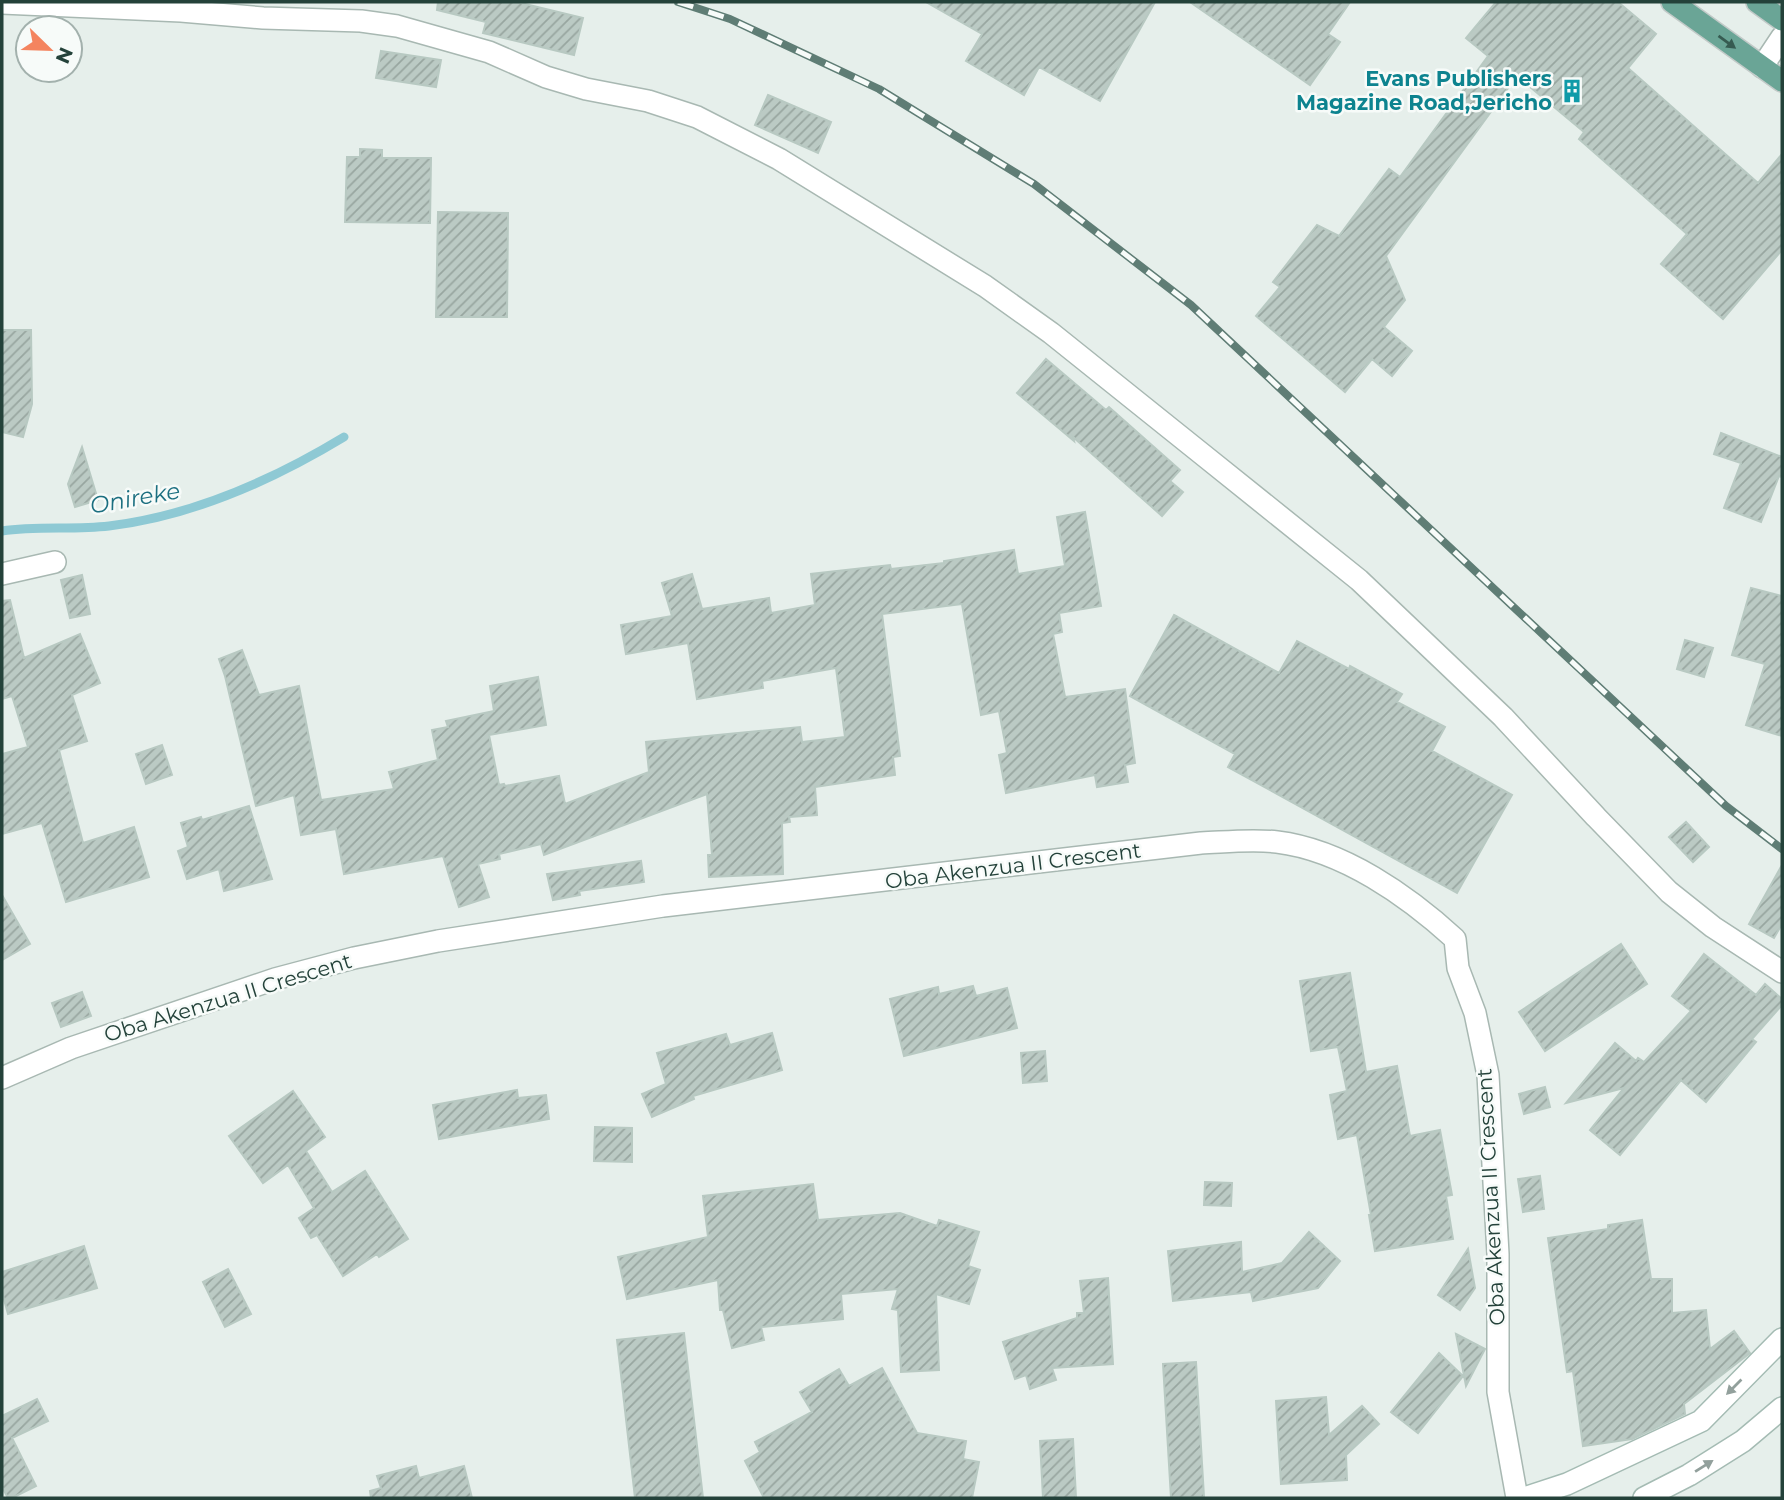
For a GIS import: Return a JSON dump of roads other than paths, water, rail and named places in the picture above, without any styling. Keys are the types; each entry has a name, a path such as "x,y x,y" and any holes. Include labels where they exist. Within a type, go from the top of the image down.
{"main road":[{"path":"1672,2 1782,81"},
{"path":"1756,2 1782,20"}],"street":[{"path":"2,3 181,11 263,19 361,21 397,26 489,52 546,77 586,89 648,101 697,117 779,159 985,286 1051,333 1359,580 1503,717 1669,892 1713,927 1782,972"},
{"path":"1762,68 1782,37"},
{"path":"2,574 55,562"},
{"name":"Oba Akenzua II Crescent","path":"2,1078 83,1044 275,979 354,958 438,941 663,906 1201,843 1279,842 1331,856 1385,883 1428,914 1455,939 1458,968 1475,1013 1488,1075 1498,1254 1498,1392 1517,1498"},
{"path":"1524,1498 1567,1484 1701,1421 1782,1339"},
{"path":"1644,1498 1689,1475 1743,1441 1782,1408"}],"waterway":[{"name":"Onireke","path":"2,531 109,526 171,514 231,494 289,468 344,437"}],"railway":[{"path":"678,2 730,19 879,89 1034,184 1191,305 1726,806 1782,849"}],"place":[{"name":"Evans Publishers Magazine Road,Jericho","path":"1572,91"}]}
